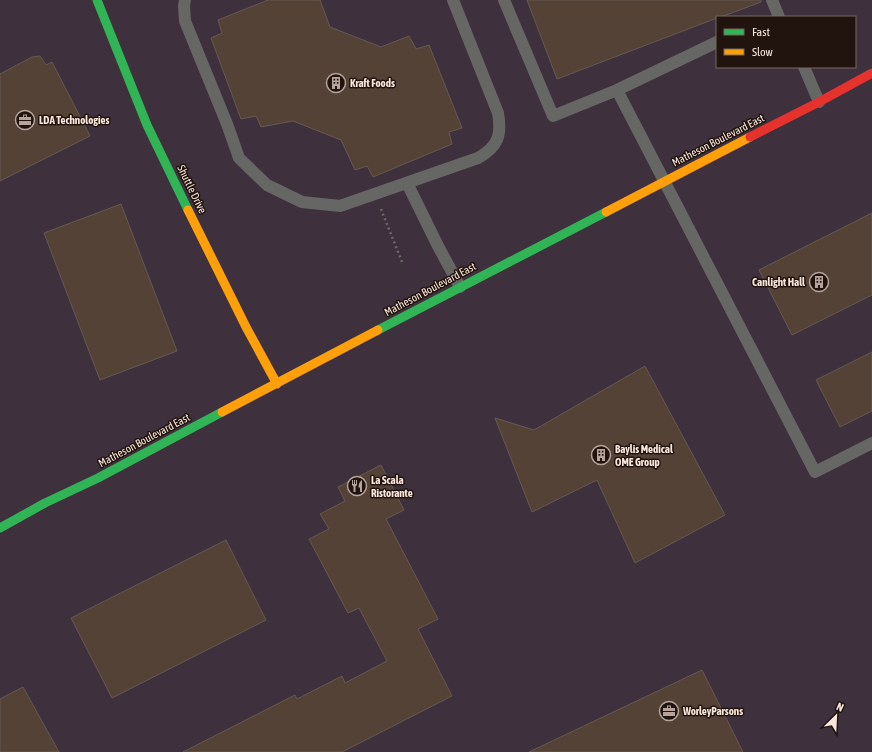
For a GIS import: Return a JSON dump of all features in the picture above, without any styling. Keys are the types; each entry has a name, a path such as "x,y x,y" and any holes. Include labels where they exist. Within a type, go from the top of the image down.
{"street":[{"name":"Shuttle Drive","path":"98,0 147,125 246,327 277,384"},
{"name":"Matheson Boulevard East","path":"0,528 45,503 98,478 460,287 819,102 872,72"}],"lane":[{"path":"185,0 185,21 227,124 239,158 267,185 302,202 340,206 478,158 487,153 495,145 499,135 500,124 498,114 453,0"},
{"path":"504,0 553,116 617,90 716,42"},
{"path":"772,0 775,16"},
{"path":"804,68 819,102"},
{"path":"617,90 815,472 872,443"},
{"path":"408,183 437,244 460,287"}],"path":[{"path":"375,194 402,262"}],"shaded area":[{"path":"0,0 872,0 872,752 0,752"}],"building":[{"name":"Kraft Foods","path":"268,0 320,0 330,27 381,47 409,36 416,49 429,45 462,128 449,132 452,144 373,177 367,166 355,170 341,140 293,121 261,127 256,116 241,119 211,38 222,33 218,20"},
{"path":"527,0 761,0 761,2 724,16 716,16 716,18 557,79"},
{"path":"40,56 46,65 52,62 90,136 0,181 0,74 32,57"},
{"path":"121,204 177,351 100,380 44,233"},
{"name":"Canlight Hall","path":"872,213 872,295 792,335 759,270"},
{"path":"872,352 872,411 840,427 816,380"},
{"name":"Baylis Medical OME Group","path":"645,366 725,515 635,563 597,480 532,512 495,418 534,430"},
{"path":"381,465 404,510 386,519 438,619 418,629 452,696 342,752 183,752 295,695 297,699 342,676 345,683 387,661 359,608 348,613 309,539 329,529 320,514 345,501 338,487"},
{"path":"226,540 266,620 112,698 71,618"},
{"name":"WorleyParsons","path":"702,670 743,752 529,752"},
{"path":"23,687 59,752 0,752 0,699"}],"traffic: fast":[{"path":"97,0 147,125 188,210"},
{"path":"378,330 606,212"},
{"path":"0,528 45,503 98,478 222,412"}],"traffic: slow":[{"path":"606,212 750,137"},
{"path":"188,210 246,327 277,384"},
{"path":"222,412 378,330"}],"traffic: jam":[{"path":"750,137 872,73"}],"place":[{"name":"Kraft Foods","path":"336,83"},
{"name":"LDA Technologies","path":"25,120"},
{"name":"Canlight Hall","path":"819,282"},
{"name":"Baylis Medical OME Group","path":"601,455"},
{"name":"La Scala Ristorante","path":"357,486"},
{"name":"WorleyParsons","path":"669,711"}]}
